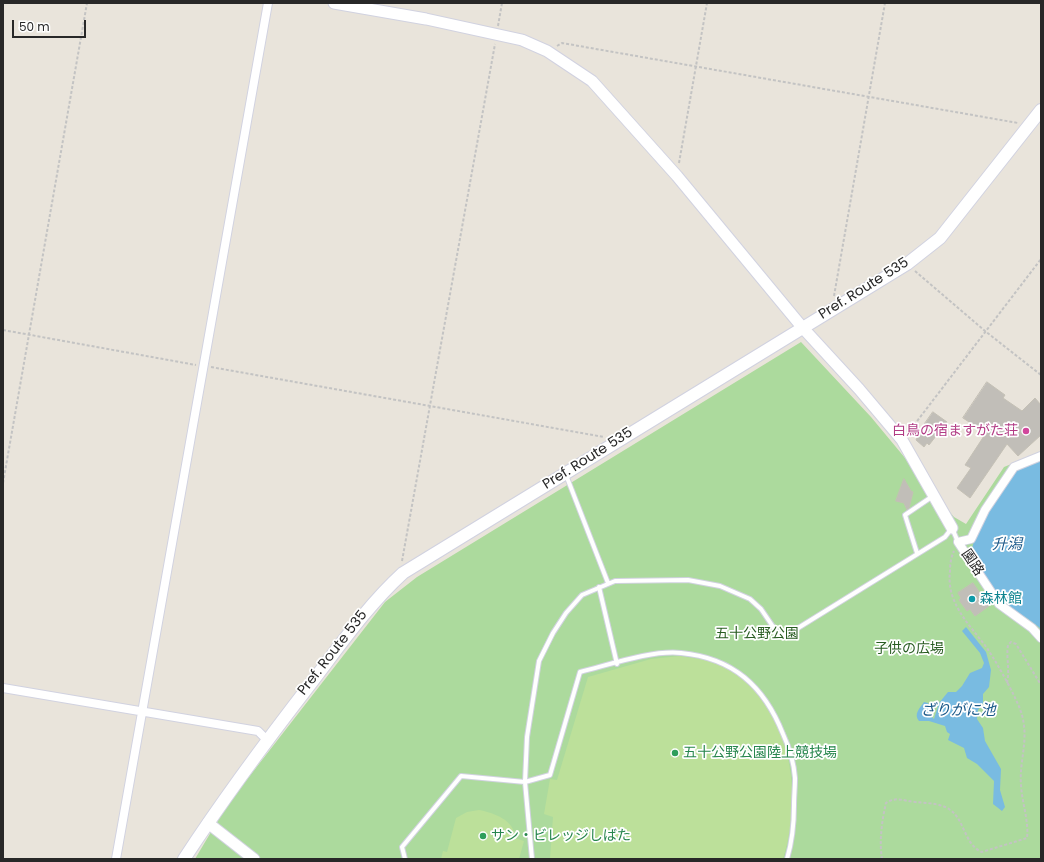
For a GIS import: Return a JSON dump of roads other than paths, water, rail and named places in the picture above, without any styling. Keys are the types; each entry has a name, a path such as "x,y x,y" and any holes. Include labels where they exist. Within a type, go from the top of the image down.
{"main road":[{"name":"Pref. Route 535","path":"184,859 267,740 366,610 403,573 565,472 907,264 940,238 1041,110"}],"street":[{"path":"116,859 202,366 268,3"},
{"path":"334,3 497,33 522,40 547,51 592,81 676,176 802,327 859,389 902,440 952,528"},
{"name":"園路","path":"1041,456 1014,467 985,510 971,539 958,542 1000,604 1032,628 1041,638"},
{"path":"3,688 258,732 267,740"},
{"path":"208,823 254,859"}],"lane":[{"path":"565,472 608,583"},
{"path":"918,553 905,515 934,496"},
{"path":"532,859 525,782 527,736 538,661 552,633 566,613 582,595 615,581 688,580 720,586 750,599 761,609 778,634 783,636 944,537 952,528 958,542"},
{"path":"599,587 617,664"},
{"path":"405,859 402,847 461,776 525,782 550,775 580,672 617,664 650,654 679,652 710,658 730,668 752,682 768,702 779,723 787,744 795,776 794,822 787,859"}],"water":[{"name":"升潟","path":"1041,458 1041,629 1010,607 1001,598 987,579 971,552 981,516 1014,470"},
{"name":"ざりがに池","path":"966,627 986,652 991,670 989,687 983,694 983,703 978,710 977,719 983,728 985,741 1001,769 1000,790 1005,807 1002,811 993,804 994,781 977,764 967,758 964,748 948,740 950,734 947,732 945,726 929,721 919,721 917,718 917,713 924,702 928,703 932,710 931,716 934,719 939,703 948,692 956,692 962,686 970,673 982,668 984,663 980,653 962,631"}],"place":[{"name":"白鳥の宿ますがた荘","path":"1026,431"},
{"name":"森林館","path":"972,599"},
{"name":"五十公野公園陸上競技場","path":"675,753"},
{"name":"サン・ビレッジしばた","path":"483,836"}],"park label":[{"name":"五十公野公園","path":"757,634"},
{"name":"子供の広場","path":"909,649"}]}
